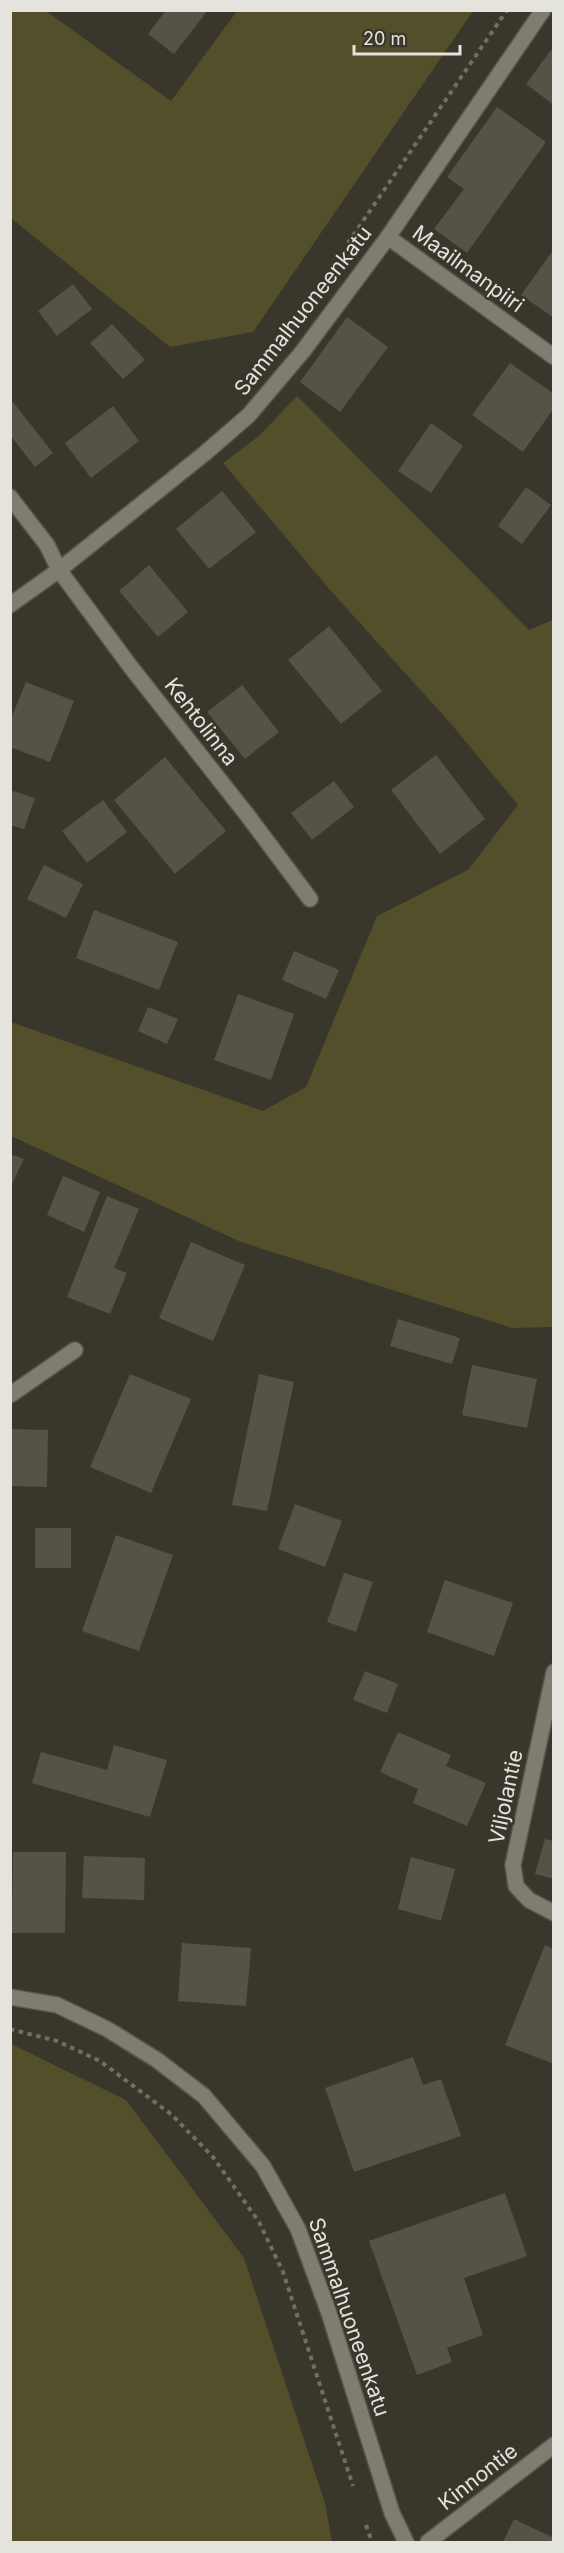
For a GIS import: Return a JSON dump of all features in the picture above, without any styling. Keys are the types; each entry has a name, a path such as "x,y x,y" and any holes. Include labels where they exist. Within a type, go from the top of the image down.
{"street":[{"name":"Sammalhuoneenkatu","path":"10,605 59,570 249,415 303,351 388,237 543,10"},
{"name":"Maailmanpiiri","path":"388,237 554,357"},
{"name":"Kehtolinna","path":"10,497 46,545 59,570 310,899"},
{"path":"10,1395 75,1350"},
{"name":"Viljolantie","path":"554,1672 513,1865 516,1886 529,1900 554,1913"},
{"name":"Sammalhuoneenkatu","path":"10,1997 57,2005 107,2029 157,2060 204,2096 263,2166 298,2229 328,2313 392,2513 406,2542"},
{"name":"Kinnontie","path":"428,2542 554,2445"}],"path":[{"path":"342,252 507,10"},
{"path":"10,2028 57,2041 100,2061 172,2115 213,2157 242,2196 259,2222 283,2272 357,2498"},
{"path":"364,2520 372,2542"}],"shaded area":[{"path":"10,11 46,11 171,101 237,11 473,11 253,332 170,347 11,218"},
{"path":"297,396 529,630 553,620 553,1327 512,1328 241,1242 11,1136 11,1022 263,1111 306,1087 377,916 468,870 518,805 452,725 331,591 223,463 259,436"},
{"path":"11,2044 126,2100 244,2258 325,2503 332,2542 11,2542"}],"building":[{"path":"166,10 208,10 174,54 148,34"},
{"path":"554,46 554,105 526,84"},
{"path":"497,107 546,142 467,253 434,229 464,189 447,177"},
{"path":"554,249 554,318 521,295"},
{"path":"73,284 92,309 57,336 38,311"},
{"path":"347,317 388,347 340,412 300,382"},
{"path":"112,324 145,360 123,379 90,343"},
{"path":"510,363 554,394 554,408 523,452 472,415"},
{"path":"13,402 53,453 35,467 10,435 10,404"},
{"path":"113,406 139,441 91,478 65,443"},
{"path":"431,423 463,446 431,493 398,471"},
{"path":"526,487 551,505 522,544 498,526"},
{"path":"222,491 256,532 209,569 176,529"},
{"path":"149,565 188,612 158,637 119,591"},
{"path":"329,626 382,691 341,724 288,660"},
{"path":"26,682 74,701 50,762 10,747 10,721"},
{"path":"242,685 279,732 245,759 207,712"},
{"path":"436,755 485,819 440,854 391,790"},
{"path":"165,757 226,831 175,874 114,800"},
{"path":"334,781 354,807 312,840 291,813"},
{"path":"10,790 35,798 24,829 10,825"},
{"path":"103,800 127,832 87,863 62,831"},
{"path":"44,865 83,884 66,918 27,899"},
{"path":"94,910 178,942 159,990 76,958"},
{"path":"294,951 339,970 326,999 282,980"},
{"path":"238,994 294,1014 271,1080 214,1060"},
{"path":"148,1007 178,1019 167,1044 138,1031"},
{"path":"10,1154 24,1159 10,1188"},
{"path":"63,1176 100,1192 84,1232 47,1215"},
{"path":"107,1196 139,1209 114,1268 127,1273 110,1314 67,1297"},
{"path":"191,1242 245,1265 213,1341 159,1318"},
{"path":"398,1319 460,1338 452,1364 390,1346"},
{"path":"472,1365 537,1379 527,1428 462,1415"},
{"path":"130,1374 191,1399 151,1493 90,1467"},
{"path":"259,1374 294,1382 267,1511 232,1505"},
{"path":"10,1429 48,1430 47,1487 10,1486"},
{"path":"295,1504 342,1521 325,1567 278,1549"},
{"path":"35,1528 71,1528 71,1568 35,1568"},
{"path":"116,1535 173,1555 139,1651 82,1631"},
{"path":"344,1573 373,1582 356,1632 327,1622"},
{"path":"445,1580 513,1603 494,1656 427,1632"},
{"path":"365,1671 398,1684 387,1713 353,1700"},
{"path":"398,1732 451,1755 446,1766 486,1783 467,1826 413,1803 418,1789 380,1772"},
{"path":"114,1745 167,1760 150,1817 32,1783 41,1752 107,1770"},
{"path":"545,1839 554,1841 554,1879 535,1874"},
{"path":"13,1852 66,1852 65,1933 12,1933"},
{"path":"84,1856 145,1858 144,1900 82,1898"},
{"path":"411,1857 455,1869 441,1921 398,1909"},
{"path":"182,1943 251,1948 246,2006 178,2001"},
{"path":"545,1945 554,1949 554,2064 505,2045"},
{"path":"413,2057 423,2085 441,2079 461,2136 354,2172 325,2088"},
{"path":"505,2193 527,2256 464,2278 483,2335 447,2348 452,2362 417,2375 369,2241"},
{"path":"514,2519 554,2538 554,2542 503,2542"}]}
